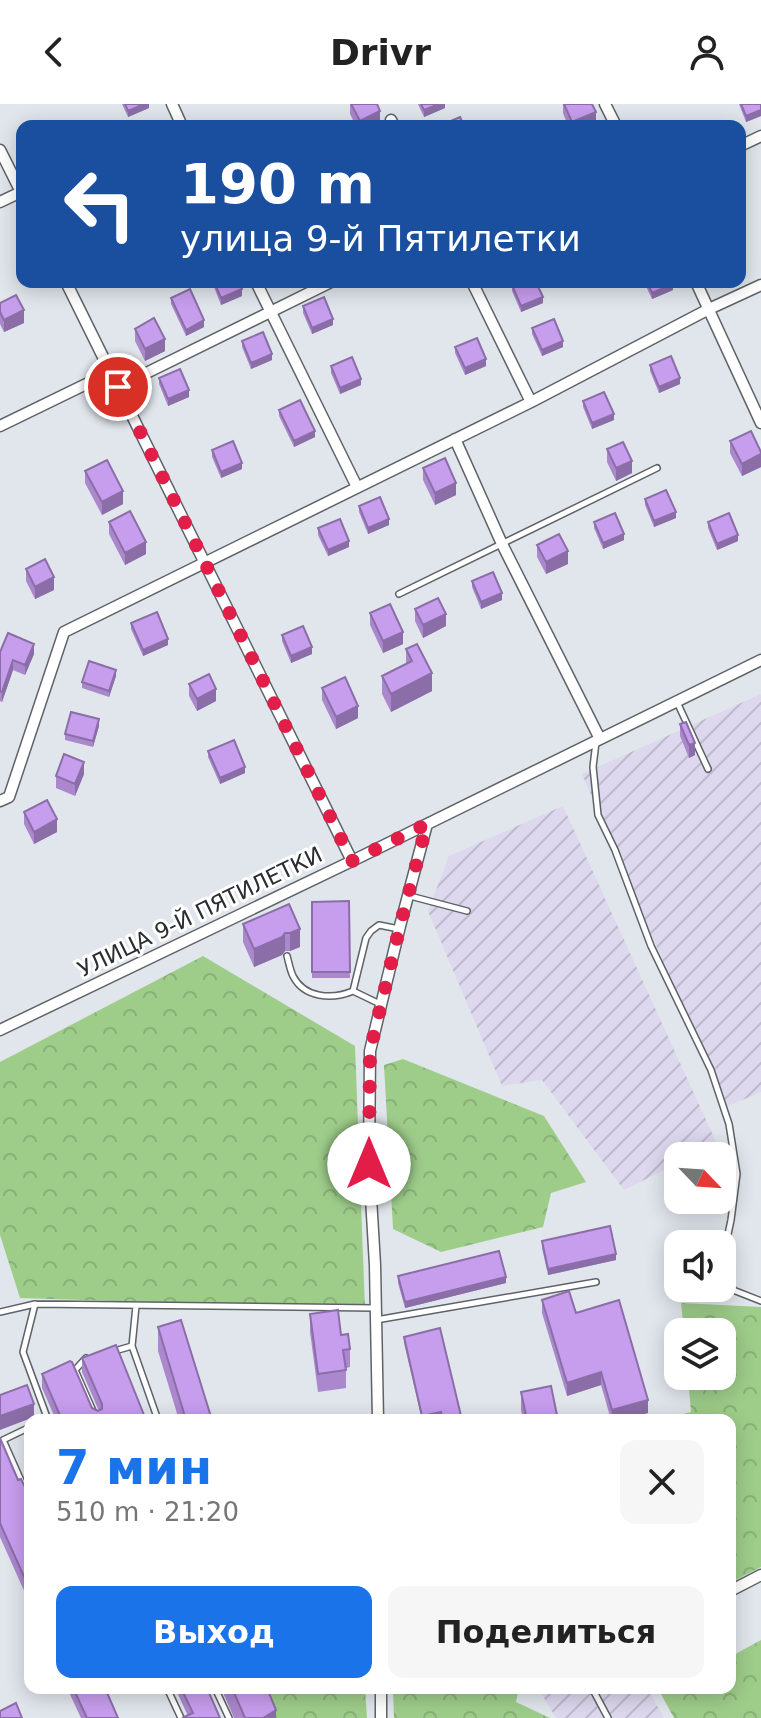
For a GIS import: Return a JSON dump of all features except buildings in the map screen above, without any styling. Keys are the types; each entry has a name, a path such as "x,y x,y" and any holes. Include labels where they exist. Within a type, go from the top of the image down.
{"street":[{"path":"0,150 16,183"},
{"path":"0,801 9,797 64,632 761,285"},
{"path":"69,288 352,861"},
{"path":"259,288 357,487"},
{"path":"118,387 319,288"},
{"path":"475,288 531,402"},
{"path":"699,288 761,423"},
{"path":"0,426 111,372"},
{"path":"455,439 502,544 598,740"},
{"name":"УЛИЦА 9-Й ПЯТИЛЕТКИ","path":"0,1030 761,660"},
{"path":"378,1414 369,1164 370,1051 427,824"},
{"path":"736,1588 761,1575"},
{"path":"381,1694 381,1718"}],"lane":[{"path":"399,594 657,468"},
{"path":"677,702 708,769"},
{"path":"598,740 593,767 598,815 615,850 651,946 711,1070 729,1124 737,1174 724,1253 733,1290 761,1301"},
{"path":"408,896 467,911"},
{"path":"353,991 366,938 371,931 379,925 399,929"},
{"path":"287,956 293,975 304,991 324,996 344,995 353,991"},
{"path":"353,991 381,1005"},
{"path":"376,1320 596,1282"},
{"path":"0,1312 35,1304 376,1308"},
{"path":"35,1304 23,1352 46,1414"},
{"path":"136,1305 132,1346 156,1414"},
{"path":"101,1354 132,1346"},
{"path":"86,1358 75,1370 94,1414"},
{"path":"24,1430 3,1440 24,1486"},
{"path":"170,1694 181,1718"},
{"path":"218,1694 229,1718"},
{"path":"595,1694 608,1718"}],"shaded area":[{"path":"761,694 761,1092 726,1107 582,774"},
{"path":"563,806 716,1142 664,1142 664,1170 624,1190 542,1080 502,1086 428,911 449,856"},
{"path":"542,1694 650,1694 664,1718 556,1718"}],"green space":[{"path":"203,956 355,1046 365,1309 20,1298 0,1235 0,1062"},
{"path":"403,1059 544,1116 586,1182 551,1193 543,1227 441,1252 393,1229 384,1065"},
{"path":"681,1303 761,1307 761,1567 736,1580 736,1414 683,1414 691,1412 689,1390 736,1390 736,1318 683,1318"},
{"path":"761,1640 761,1718 674,1718 661,1694 736,1694 736,1654"},
{"path":"256,1694 365,1694 367,1718 263,1718"},
{"path":"393,1694 518,1694 516,1702 550,1718 394,1718"}],"route":[{"path":"118,387 352,861 427,824 370,1051 369,1164"}]}
